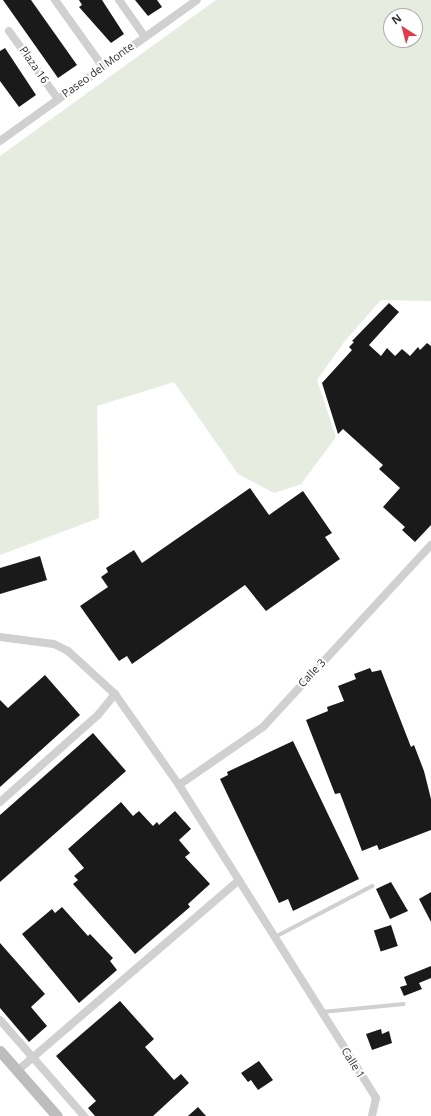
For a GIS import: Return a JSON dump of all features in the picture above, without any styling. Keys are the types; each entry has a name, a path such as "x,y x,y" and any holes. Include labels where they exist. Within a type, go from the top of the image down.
{"street":[{"path":"55,0 103,67"},
{"path":"119,0 145,37"},
{"name":"Paseo del Monte","path":"0,140 197,0"},
{"name":"Plaza 16","path":"9,30 58,99"},
{"name":"Calle 3","path":"179,785 263,727 431,545"},
{"name":"Calle 1","path":"0,637 46,642 68,651 115,694 179,785 376,1098 372,1116"},
{"path":"0,802 98,715 115,694"},
{"path":"17,1072 239,880"},
{"path":"0,1020 84,1116"},
{"path":"0,1052 57,1116"}],"lane":[{"path":"274,938 372,886"},
{"path":"322,1012 404,1004"}],"shaded area":[{"path":"216,0 431,0 431,301 381,300 344,342 317,380 336,437 301,484 274,493 238,474 174,382 97,406 99,518 0,555 0,156"}],"building":[{"path":"3,0 31,0 77,65 58,78"},
{"path":"79,0 102,0 124,34 111,43 79,7 82,5"},
{"path":"135,0 157,0 162,7 148,16"},
{"path":"5,48 36,95 19,107 0,81 0,51"},
{"path":"389,303 399,312 369,345 381,356 387,348 395,356 402,349 410,356 418,347 420,350 427,343 431,346 431,525 415,542 402,530 405,527 383,507 400,488 379,469 383,465 343,429 338,434 322,383 352,350 349,347 354,342 352,341"},
{"path":"250,488 269,515 303,491 332,533 325,537 340,559 266,611 245,585 132,664 127,656 119,661 80,606 108,587 101,577 108,572 106,568 134,550 142,563"},
{"path":"40,556 47,580 0,594 0,568"},
{"path":"370,668 372,672 381,670 411,747 414,745 424,771 431,799 431,830 379,850 377,845 362,851 340,793 335,794 306,720 328,711 327,707 344,701 338,686 356,679 354,674"},
{"path":"45,675 80,715 0,787 0,700 8,708"},
{"path":"93,733 126,771 0,882 0,815"},
{"path":"293,741 359,879 293,911 288,899 279,903 220,779 228,775 227,772"},
{"path":"121,802 133,816 139,811 153,826 157,822 159,825 175,811 191,829 179,840 190,853 185,857 210,884 188,904 190,907 135,954 73,884 78,880 74,876 84,868 68,849"},
{"path":"391,882 408,911 390,919 376,889"},
{"path":"431,892 431,922 419,899"},
{"path":"62,907 88,936 90,934 113,958 110,961 117,970 79,1003 22,934 52,909 55,913"},
{"path":"391,925 398,946 381,951 374,931"},
{"path":"0,943 45,994 31,1007 47,1026 29,1042 0,1008"},
{"path":"431,966 431,978 419,983 422,989 404,996 400,987 407,985 404,977"},
{"path":"120,1001 154,1039 145,1047 174,1080 181,1074 189,1083 153,1116 95,1116 88,1108 96,1101 56,1056"},
{"path":"381,1029 382,1034 389,1031 392,1043 372,1050 366,1034"},
{"path":"259,1061 273,1080 258,1090 251,1080 248,1082 241,1073"},
{"path":"198,1107 206,1116 188,1116"}]}
